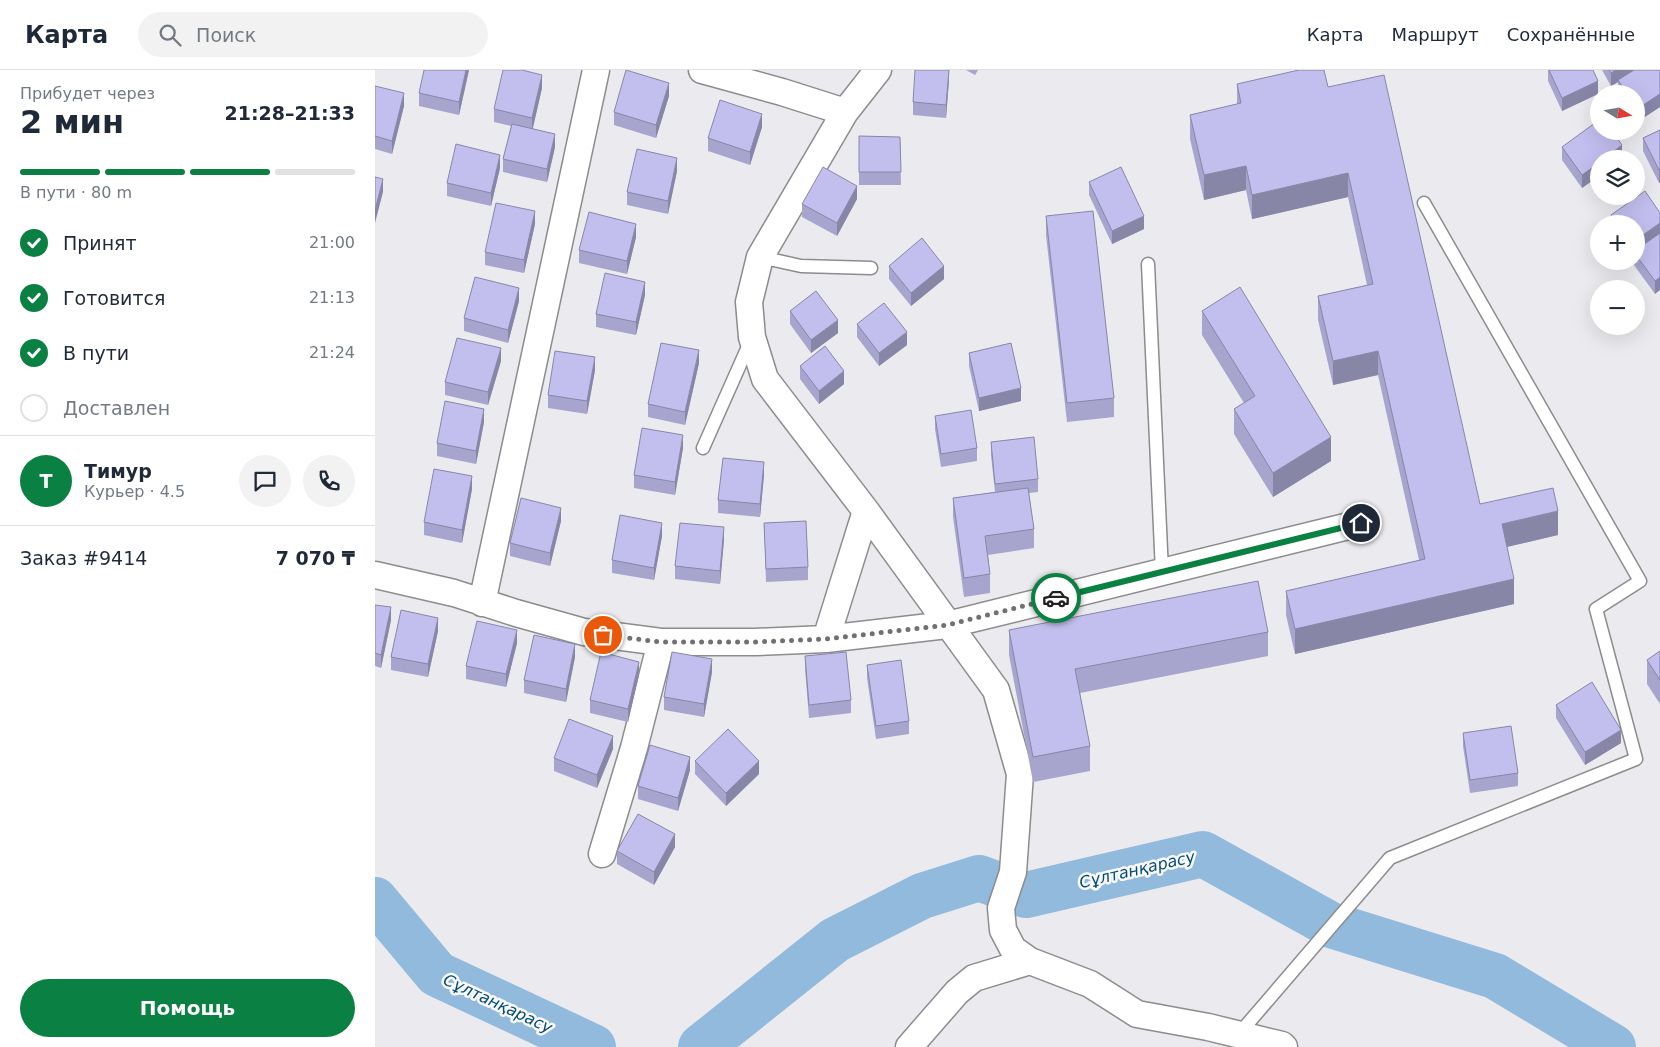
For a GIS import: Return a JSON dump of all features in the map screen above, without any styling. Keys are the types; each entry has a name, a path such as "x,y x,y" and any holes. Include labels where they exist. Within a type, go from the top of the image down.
{"street":[{"path":"483,603 596,70"},
{"path":"702,70 845,112"},
{"path":"878,70 845,112 761,257 749,302 752,337 765,379 866,511 996,690 1020,774 1013,872 1001,908 1003,930 1013,949 1030,962 1090,984 1137,1014 1238,1035 1283,1047"},
{"path":"826,639 866,511"},
{"path":"375,575 454,593 584,632 661,642 755,642 826,639 947,625 1361,523"},
{"path":"601,854 633,748 661,642"},
{"path":"909,1047 957,992 974,978 1030,962"}],"lane":[{"path":"1238,1035 1390,858 1636,759 1596,609 1640,581 1425,203"},
{"path":"761,257 801,266 871,268"},
{"path":"1148,264 1162,572"},
{"path":"703,448 752,337"}],"building":[{"path":"424,70 466,70 459,102 419,93"},
{"path":"503,70 522,70 542,75 532,118 494,109"},
{"path":"626,70 669,83 656,125 614,112"},
{"path":"915,70 949,70 946,105 913,102"},
{"path":"1299,70 1324,70 1328,87 1384,75 1480,504 1553,488 1558,511 1502,524 1514,579 1295,629 1286,591 1425,559 1378,351 1333,361 1318,296 1373,284 1348,173 1252,195 1246,166 1204,175 1190,115 1241,103 1237,84"},
{"path":"1549,70 1593,70 1598,81 1562,98"},
{"path":"1634,70 1659,70 1660,94 1645,104 1645,85 1621,85 1618,80"},
{"path":"375,86 404,93 392,141 375,136"},
{"path":"720,100 762,114 750,152 708,138"},
{"path":"512,124 555,134 547,169 503,159"},
{"path":"1590,127 1590,140 1618,140 1622,145 1616,150 1590,150 1590,169 1582,175 1562,147"},
{"path":"1660,130 1659,170 1644,140 1645,137"},
{"path":"859,136 900,137 901,172 859,172"},
{"path":"456,144 500,155 491,193 447,183"},
{"path":"637,149 677,158 668,201 627,192"},
{"path":"823,167 857,186 837,223 802,204"},
{"path":"1121,167 1144,216 1112,231 1089,182"},
{"path":"375,177 383,179 375,210"},
{"path":"1645,191 1660,213 1660,223 1645,234 1645,215 1611,215 1625,205 1645,205"},
{"path":"496,203 535,211 524,260 485,252"},
{"path":"1093,211 1114,398 1067,403 1046,216"},
{"path":"589,212 636,224 627,261 579,250"},
{"path":"1660,233 1660,277 1655,281 1645,267 1645,244"},
{"path":"922,238 944,266 911,293 889,266"},
{"path":"605,273 645,282 636,322 596,314"},
{"path":"475,277 519,288 508,330 464,318"},
{"path":"1240,287 1331,437 1273,473 1234,409 1255,396 1202,311"},
{"path":"816,291 838,320 811,340 790,311"},
{"path":"884,303 907,332 879,353 857,324"},
{"path":"457,338 501,348 488,392 445,382"},
{"path":"661,343 699,350 685,412 648,404"},
{"path":"1011,343 1021,388 979,398 969,353"},
{"path":"825,346 844,371 819,391 800,366"},
{"path":"555,351 595,357 587,401 548,395"},
{"path":"445,401 484,409 476,451 437,443"},
{"path":"971,410 977,448 941,454 935,416"},
{"path":"642,428 683,435 675,482 634,475"},
{"path":"1034,437 1038,479 995,484 991,442"},
{"path":"723,458 764,462 760,504 718,500"},
{"path":"434,469 472,476 462,530 424,522"},
{"path":"1028,488 1034,529 985,536 990,574 964,578 953,498"},
{"path":"521,498 561,508 550,553 510,543"},
{"path":"620,515 662,523 654,568 612,560"},
{"path":"806,521 808,567 766,569 764,523"},
{"path":"680,523 724,527 720,571 675,566"},
{"path":"1258,581 1268,632 1075,669 1090,746 1033,757 1009,630"},
{"path":"375,605 391,607 381,655 375,653"},
{"path":"401,610 438,618 428,664 391,657"},
{"path":"477,621 517,630 506,674 466,666"},
{"path":"534,635 575,644 566,689 524,680"},
{"path":"1660,651 1660,680 1647,660"},
{"path":"601,652 639,662 628,709 590,700"},
{"path":"672,652 712,659 704,704 664,697"},
{"path":"846,652 851,700 809,705 805,656"},
{"path":"901,660 909,721 876,726 867,665"},
{"path":"1592,682 1621,730 1585,752 1556,705"},
{"path":"569,719 613,736 597,775 554,758"},
{"path":"1511,726 1518,773 1470,780 1463,733"},
{"path":"728,729 759,761 726,793 695,761"},
{"path":"650,745 690,757 678,798 638,786"},
{"path":"638,814 675,834 654,872 617,851"}],"waterway":[{"name":"Сұлтанқарасу","path":"701,1047 835,940 922,896 979,878 1026,895 1203,854 1331,925 1495,976 1613,1047"},
{"name":"Сұлтанқарасу","path":"375,900 437,974 593,1047"}],"way so far":[{"path":"603,635 661,642 755,642 826,639 947,625 1056,598"}],"route":[{"path":"1056,598 1361,523"}]}
